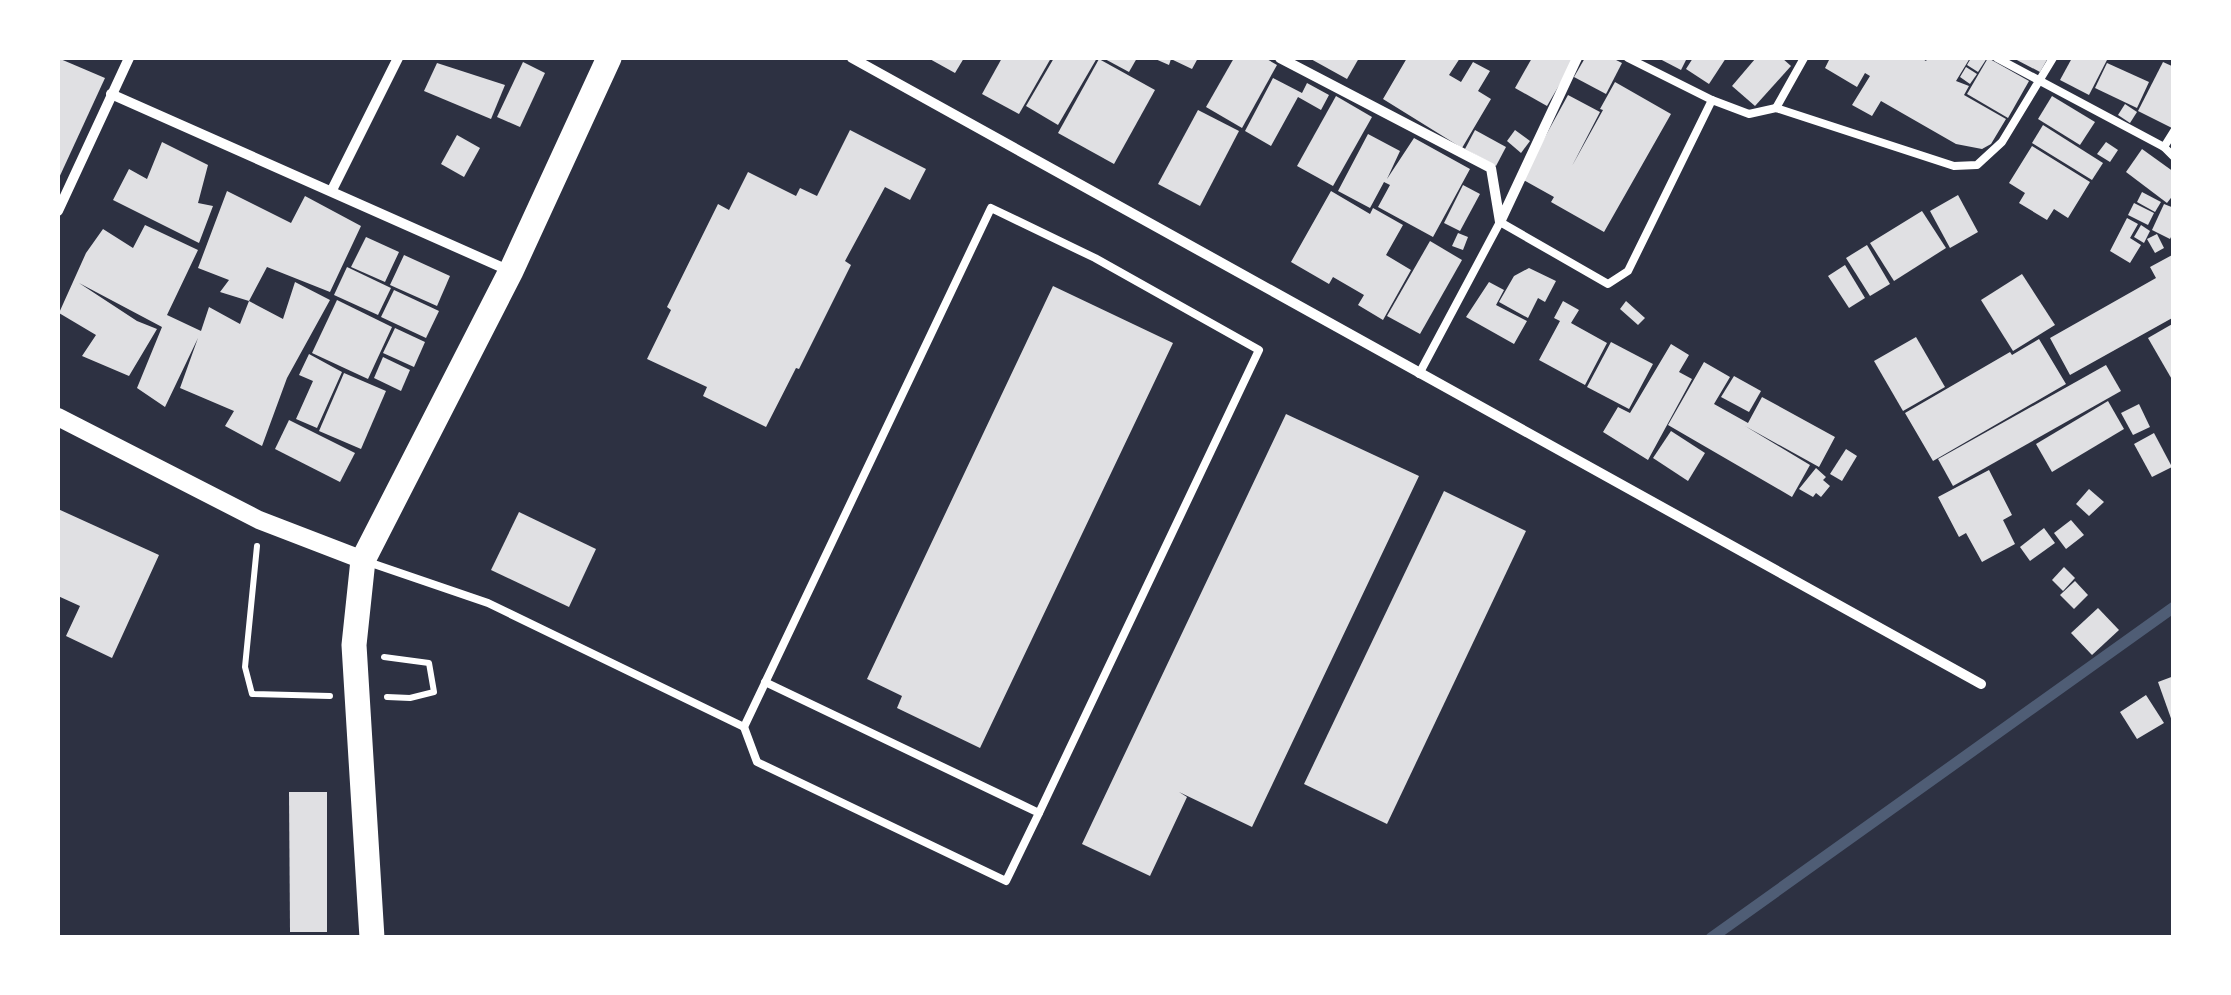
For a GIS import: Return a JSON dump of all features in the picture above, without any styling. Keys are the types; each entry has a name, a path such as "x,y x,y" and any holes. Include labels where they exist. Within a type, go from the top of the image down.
{"main road":[{"path":"372,938 354,646 364,560 511,272 609,58"}],"street":[{"path":"58,211 129,58"},
{"path":"332,190 398,58"},
{"path":"1280,58 1491,168 1500,222"},
{"path":"1500,222 1578,58"},
{"path":"857,59 1981,684"},
{"path":"112,94 511,272"},
{"path":"58,417 260,520 364,560"}],"lane":[{"path":"1628,58 1748,114 1776,108 1954,166 1977,165 2002,142 2053,58"},
{"path":"1776,108 1804,58"},
{"path":"1997,58 2164,147 2174,157"},
{"path":"1419,374 1500,222 1608,284 1628,271 1712,100"},
{"path":"2164,147 2174,131"},
{"path":"364,560 488,603 744,727 757,762 1006,881 1259,350 1095,258 991,208 744,727"},
{"path":"766,682 1039,813"}],"path":[{"path":"252,694 245,667 260,520"},
{"path":"354,646 390,660 429,663 434,692 410,698"}],"building":[{"path":"58,58 105,78 58,180"},
{"path":"928,58 964,58 955,73"},
{"path":"1002,58 1051,58 1019,114 982,94"},
{"path":"1054,58 1097,58 1058,125 1026,106"},
{"path":"1103,58 1137,58 1129,72"},
{"path":"1153,58 1198,58 1192,69 1171,59 1169,65"},
{"path":"1234,58 1265,58 1277,65 1242,128 1206,107"},
{"path":"1309,58 1359,58 1347,79"},
{"path":"1407,58 1460,58 1449,75 1461,82 1473,62 1490,71 1478,91 1491,99 1462,148 1383,99"},
{"path":"1532,58 1575,58 1547,106 1515,88"},
{"path":"1585,58 1612,58 1622,63 1606,94 1574,77"},
{"path":"1658,58 1687,58 1681,70"},
{"path":"1693,58 1726,58 1709,84 1686,69"},
{"path":"1760,58 1782,58 1791,66 1755,106 1732,86"},
{"path":"1830,58 1970,58 1956,81 1969,86 1964,95 2006,119 1991,144 1982,149 1956,144 1881,101 1872,116 1852,105 1870,76 1865,73 1857,87 1825,68"},
{"path":"1971,58 1987,58 1978,72 1967,65"},
{"path":"1988,58 2029,81 2008,118 1967,94"},
{"path":"2013,58 2048,58 2040,72"},
{"path":"2072,58 2108,58 2089,95 2060,80"},
{"path":"1099,59 1155,90 1114,164 1058,133"},
{"path":"523,62 545,73 520,127 497,117"},
{"path":"2163,62 2174,67 2172,128 2138,111"},
{"path":"437,63 505,85 491,119 424,91"},
{"path":"2107,63 2149,82 2137,108 2095,88"},
{"path":"1966,67 1977,74 1970,84 1960,77"},
{"path":"1273,78 1302,93 1307,83 1329,95 1321,110 1298,97 1271,146 1245,131"},
{"path":"1615,82 1671,114 1604,232 1551,202 1554,197 1522,179 1568,95 1600,112 1572,166 1603,110 1600,109"},
{"path":"1336,96 1372,117 1333,186 1297,166"},
{"path":"2052,96 2095,122 2080,145 2038,119"},
{"path":"2125,104 2137,112 2130,123 2118,115"},
{"path":"1198,110 1239,131 1200,206 1158,184"},
{"path":"2043,125 2103,163 2092,180 2032,143"},
{"path":"850,130 926,169 910,200 885,187 845,261 851,265 766,427 703,396 707,387 647,359 671,310 667,307 718,204 729,210 748,172 796,196 800,188 817,196"},
{"path":"1475,130 1506,147 1496,166 1465,149"},
{"path":"1515,130 1530,141 1521,153 1507,141"},
{"path":"1368,134 1400,151 1387,179 1414,138 1470,169 1433,237 1378,207 1390,185 1384,182 1370,208 1338,191"},
{"path":"457,135 480,148 464,177 441,164"},
{"path":"162,142 208,165 198,203 213,206 199,243 113,200 129,169 147,179"},
{"path":"2106,142 2118,150 2110,162 2097,154"},
{"path":"2032,146 2090,182 2068,218 2054,209 2047,220 2019,203 2025,193 2009,183"},
{"path":"2142,149 2174,172 2174,194 2167,203 2126,172"},
{"path":"1463,185 1480,194 1460,231 1444,223"},
{"path":"227,191 291,223 305,196 361,226 330,292 267,267 249,301 220,292 229,280 198,268"},
{"path":"1331,191 1370,214 1373,208 1403,225 1386,255 1411,270 1383,320 1358,305 1364,295 1333,277 1329,284 1291,262"},
{"path":"2142,192 2161,202 2155,212 2137,202"},
{"path":"1958,195 1978,232 1950,248 1930,211"},
{"path":"2134,203 2154,213 2148,225 2128,215"},
{"path":"2164,204 2174,208 2170,239 2152,230"},
{"path":"1922,211 1946,248 1894,281 1870,243"},
{"path":"2127,218 2138,224 2130,238 2141,245 2130,263 2110,251"},
{"path":"145,225 198,250 167,315 201,331 209,307 240,324 249,301 283,319 295,282 330,300 287,378 262,446 225,426 234,411 180,388 198,338 165,407 137,388 162,327 79,283 137,321 157,329 129,376 82,356 96,335 59,313 86,253 103,229 133,248"},
{"path":"2141,225 2150,231 2144,243 2134,237"},
{"path":"1458,233 1468,237 1463,250 1452,246"},
{"path":"2157,234 2164,248 2155,253 2147,239"},
{"path":"366,237 399,252 385,282 351,267"},
{"path":"1430,241 1462,260 1420,334 1387,316"},
{"path":"1867,245 1890,284 1870,296 1846,258"},
{"path":"2174,254 2174,317 2070,375 2050,338 2156,278 2150,267"},
{"path":"404,255 450,276 437,306 390,285"},
{"path":"1845,265 1865,298 1849,308 1828,276"},
{"path":"347,267 391,288 378,315 334,295"},
{"path":"1529,268 1556,281 1545,302 1538,298 1528,318 1499,302 1514,276"},
{"path":"2022,274 2055,325 2013,351 1981,300"},
{"path":"1489,282 1504,290 1496,305 1527,321 1514,344 1466,317"},
{"path":"1053,286 1173,343 980,748 897,708 902,696 867,679"},
{"path":"394,290 439,311 426,338 381,317"},
{"path":"337,300 392,327 368,379 312,353"},
{"path":"1563,301 1579,310 1571,323 1607,343 1585,385 1539,360 1560,321 1554,318"},
{"path":"1626,301 1645,318 1638,325 1620,309"},
{"path":"2174,323 2174,383 2148,338"},
{"path":"395,328 425,342 414,367 383,353"},
{"path":"1916,337 1945,387 1903,411 1874,361"},
{"path":"2039,339 2066,384 1933,461 1905,413"},
{"path":"1611,342 1653,364 1629,409 1587,387"},
{"path":"1671,344 1689,355 1679,372 1692,379 1648,460 1603,432 1618,407 1630,413"},
{"path":"309,354 342,372 317,428 296,419 313,381 299,375"},
{"path":"383,357 410,370 401,391 374,378"},
{"path":"1704,362 1730,377 1714,404 1748,423 1762,397 1835,437 1819,467 1745,426 1810,465 1792,497 1668,425"},
{"path":"2106,365 2121,391 1953,486 1938,459"},
{"path":"344,373 386,391 361,449 319,431"},
{"path":"1734,376 1761,391 1749,412 1721,397"},
{"path":"2108,401 2124,429 2052,472 2036,444"},
{"path":"2139,404 2150,427 2133,435 2121,413"},
{"path":"1286,414 1419,476 1252,827 1179,792 1187,797 1150,876 1082,844"},
{"path":"289,420 355,453 340,482 275,449"},
{"path":"1671,431 1705,453 1688,481 1653,458"},
{"path":"2154,433 2172,467 2152,477 2134,444"},
{"path":"1846,449 1857,456 1842,481 1830,474"},
{"path":"1816,468 1830,486 1821,497 1799,489"},
{"path":"1989,470 2012,515 2003,520 2015,544 1982,562 1966,533 1959,537 1938,497"},
{"path":"2089,489 2104,502 2089,516 2076,504"},
{"path":"1444,491 1526,531 1387,824 1304,784"},
{"path":"58,509 159,555 112,658 66,636 80,606 58,596"},
{"path":"519,512 596,549 569,607 491,570"},
{"path":"2071,520 2084,535 2066,549 2054,533"},
{"path":"2044,528 2055,543 2030,561 2020,547"},
{"path":"2064,567 2075,578 2063,591 2052,580"},
{"path":"2075,581 2088,595 2074,609 2060,595"},
{"path":"2098,608 2119,630 2092,655 2071,633"},
{"path":"2174,676 2174,724 2173,724 2158,682"},
{"path":"2146,695 2164,723 2137,739 2120,712"},
{"path":"289,792 327,792 327,932 290,932"}],"waterway":[{"path":"1711,938 2174,607"}]}
